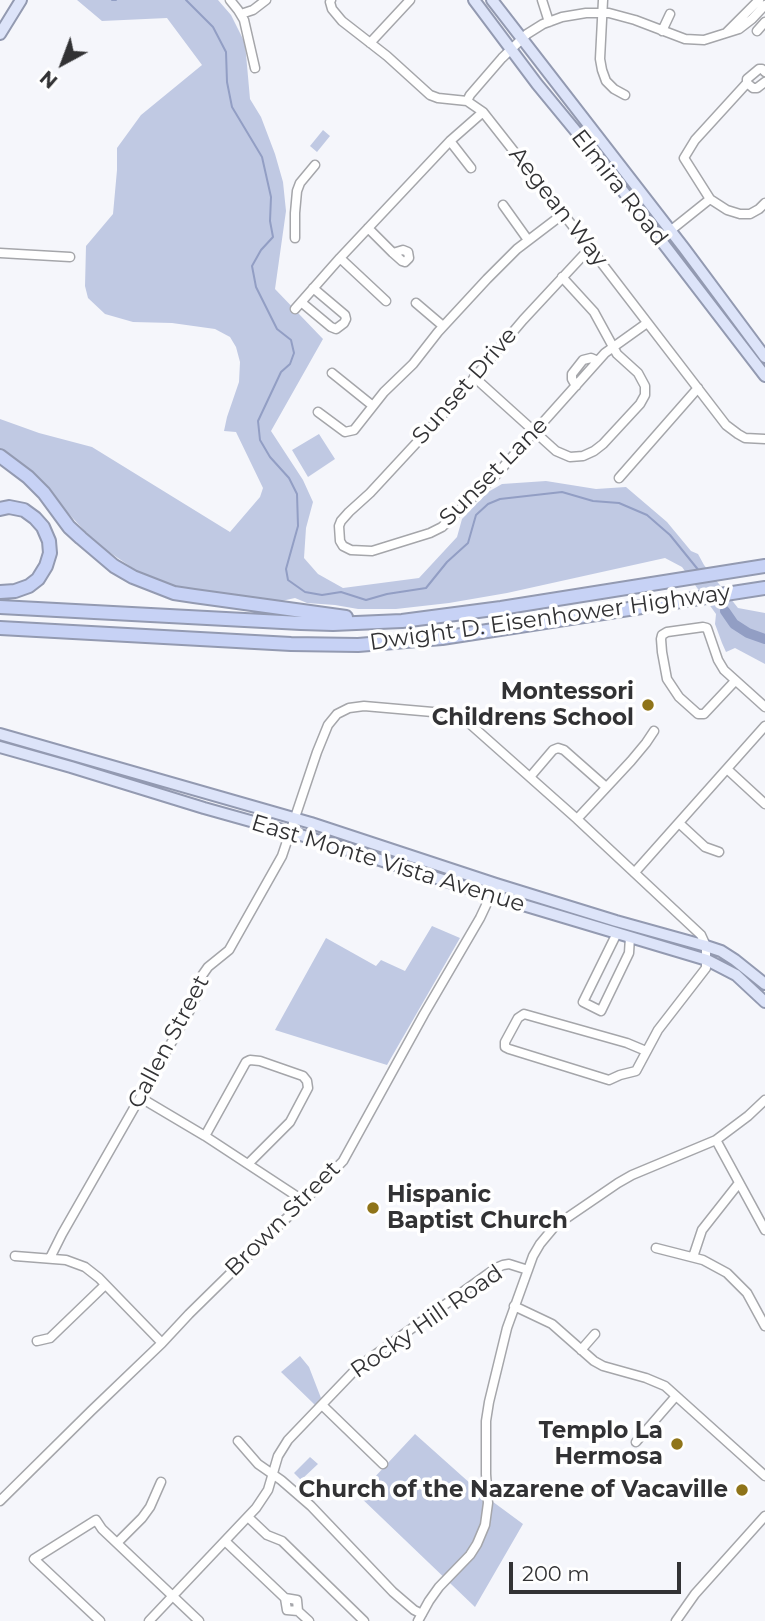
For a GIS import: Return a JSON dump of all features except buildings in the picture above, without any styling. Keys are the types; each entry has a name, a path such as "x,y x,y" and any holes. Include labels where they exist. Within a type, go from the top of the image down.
{"highway":[{"path":"0,456 44,493 69,527 94,551 114,566 144,582 174,593 378,622"},
{"path":"0,509 9,507 24,510 35,518 43,527 49,541 50,553 38,579 15,591 0,592"},
{"name":"Dwight D. Eisenhower Highway","path":"0,607 333,624 402,621 765,566"},
{"name":"Dwight D. Eisenhower Highway","path":"0,628 291,644 358,645 442,638 765,588"}],"main road":[{"path":"0,34 21,0"},
{"name":"Elmira Road","path":"474,0 765,376"},
{"name":"Elmira Road","path":"492,0 765,357"},
{"name":"East Monte Vista Avenue","path":"0,734 295,819 617,933 707,960 736,975 765,1002"},
{"name":"East Monte Vista Avenue","path":"0,747 231,816 705,946 721,951 765,984"}],"street":[{"path":"230,0 244,20 255,68"},
{"path":"240,14 253,10 267,0"},
{"name":"Aegean Way","path":"331,0 332,9 342,21 387,56 430,95 467,101 483,113 726,425 746,438 765,439"},
{"path":"370,43 411,0"},
{"path":"542,0 549,22"},
{"path":"603,0 600,59 602,70 614,89 625,95"},
{"path":"467,101 527,34 549,22 573,14 603,13 628,18 685,39 711,39 739,29 752,19 763,2"},
{"path":"662,31 670,14"},
{"path":"757,32 765,22"},
{"path":"765,72 759,69 747,79 747,83 695,140 684,158 710,198 727,210 750,214 765,202"},
{"path":"747,83 757,88 765,82"},
{"path":"313,288 345,315 344,323 336,329 298,306 313,288 340,258 450,141 483,113"},
{"path":"450,141 471,167"},
{"path":"295,238 297,191 300,183 316,165"},
{"path":"660,240 710,198"},
{"path":"503,205 528,240"},
{"path":"318,412 345,432 354,430 487,279 528,240 564,214"},
{"path":"368,228 393,253"},
{"name":"Sunset Drive","path":"340,524 446,411 590,248"},
{"path":"0,253 70,257"},
{"path":"340,258 386,301"},
{"path":"474,377 556,451 570,457 594,452 640,404 645,395 645,386 638,373 613,348 594,312 562,277"},
{"path":"416,303 443,326"},
{"name":"Sunset Lane","path":"340,524 340,541 343,546 351,550 372,551 442,527 495,476 605,353 647,323"},
{"path":"332,373 373,406"},
{"path":"620,478 698,388"},
{"path":"735,681 704,715 698,714 679,697 667,680 662,635 667,632 707,628 724,670 765,707"},
{"name":"Callen Street","path":"50,1258 190,1010 199,990 201,977 208,967 229,950 276,867 287,844 328,725 337,714 349,708 364,706 444,713 460,718 476,728 696,930 705,946"},
{"path":"635,872 765,726"},
{"path":"577,819 631,761 654,731"},
{"path":"530,777 553,750 558,748 564,750 606,787"},
{"path":"727,769 765,804"},
{"path":"678,823 705,847 719,852"},
{"name":"Brown Street","path":"0,1501 343,1161 494,889"},
{"path":"617,933 583,1002 601,1011 629,953 630,937"},
{"path":"646,1051 627,1043 524,1014 518,1018 505,1042 509,1049 609,1080 636,1071 658,1030 706,968 705,946"},
{"path":"205,1136 246,1062 260,1061 303,1076 308,1088 289,1122 248,1164"},
{"path":"141,1097 304,1201"},
{"path":"238,1441 258,1464 311,1506 420,1618 439,1587 470,1555 485,1525 488,1503 486,1421 489,1402 514,1306 540,1244 566,1217 632,1175 716,1139 765,1100"},
{"path":"716,1139 765,1230"},
{"path":"692,1257 702,1230 739,1183"},
{"path":"656,1248 710,1263 734,1278 747,1293 765,1326"},
{"path":"15,1256 66,1260 85,1268 162,1343"},
{"name":"Rocky Hill Road","path":"149,1621 263,1500 278,1456 288,1440 358,1367 496,1268 509,1264 528,1270"},
{"path":"37,1341 50,1338 105,1285"},
{"path":"514,1306 552,1324 603,1366 657,1382 765,1476"},
{"path":"581,1350 596,1334"},
{"path":"636,1442 676,1396"},
{"path":"322,1405 383,1464"},
{"path":"117,1543 150,1507 161,1482"},
{"path":"676,1621 695,1594 765,1516"},
{"path":"248,1517 268,1535 282,1541 364,1621"},
{"path":"100,1621 34,1559 96,1520 199,1621"},
{"path":"225,1541 285,1598 297,1600 298,1611 309,1621"}],"shaded area":[{"path":"77,0 218,0 231,15 245,43 250,99 261,117 283,182 286,211 275,289 323,339 271,431 303,480 313,502 306,528 304,558 318,574 343,588 419,578 457,537 462,519 488,492 502,484 546,481 596,489 626,487 667,522 691,551 698,554 738,608 765,613 765,664 735,648 726,652 715,624 716,614 682,567 665,558 449,603 396,609 358,609 307,603 295,598 268,604 231,594 156,584 96,543 54,498 9,454 0,449 0,419 92,447 230,532 260,497 263,488 236,432 224,431 239,382 240,362 230,337 215,329 172,323 133,322 105,314 88,298 85,286 86,246 113,214 117,148 141,115 202,65 167,18 102,21"},
{"path":"323,130 330,136 317,152 310,146"},
{"path":"319,434 335,459 308,477 292,450"},
{"path":"432,926 460,938 387,1065 275,1030 326,938 376,966 381,960 405,971"},
{"path":"300,1356 309,1367 321,1398 315,1405 281,1372"},
{"path":"415,1434 481,1493 523,1524 475,1607 358,1495"},
{"path":"310,1457 318,1464 301,1480 294,1473"}],"waterway":[{"path":"186,0 213,27 226,52 227,82 232,107 262,157 271,197 270,221 273,237 252,266 256,287 277,329 291,340 294,353 290,364 281,372 258,421 260,440 270,457 289,478 297,494 298,526 286,569 288,580 305,592 322,595 341,592 366,600 426,588 447,562 468,543 476,515 488,504 500,499 562,492 593,501 619,503 647,515 670,535 700,572"},
{"path":"718,600 725,611"},
{"path":"725,611 734,624 765,639"}],"place":[{"name":"Montessori Childrens School","path":"648,705"},
{"name":"Hispanic Baptist Church","path":"373,1208"},
{"name":"Templo La Hermosa","path":"677,1444"},
{"name":"Church of the Nazarene of Vacaville","path":"742,1490"}]}
